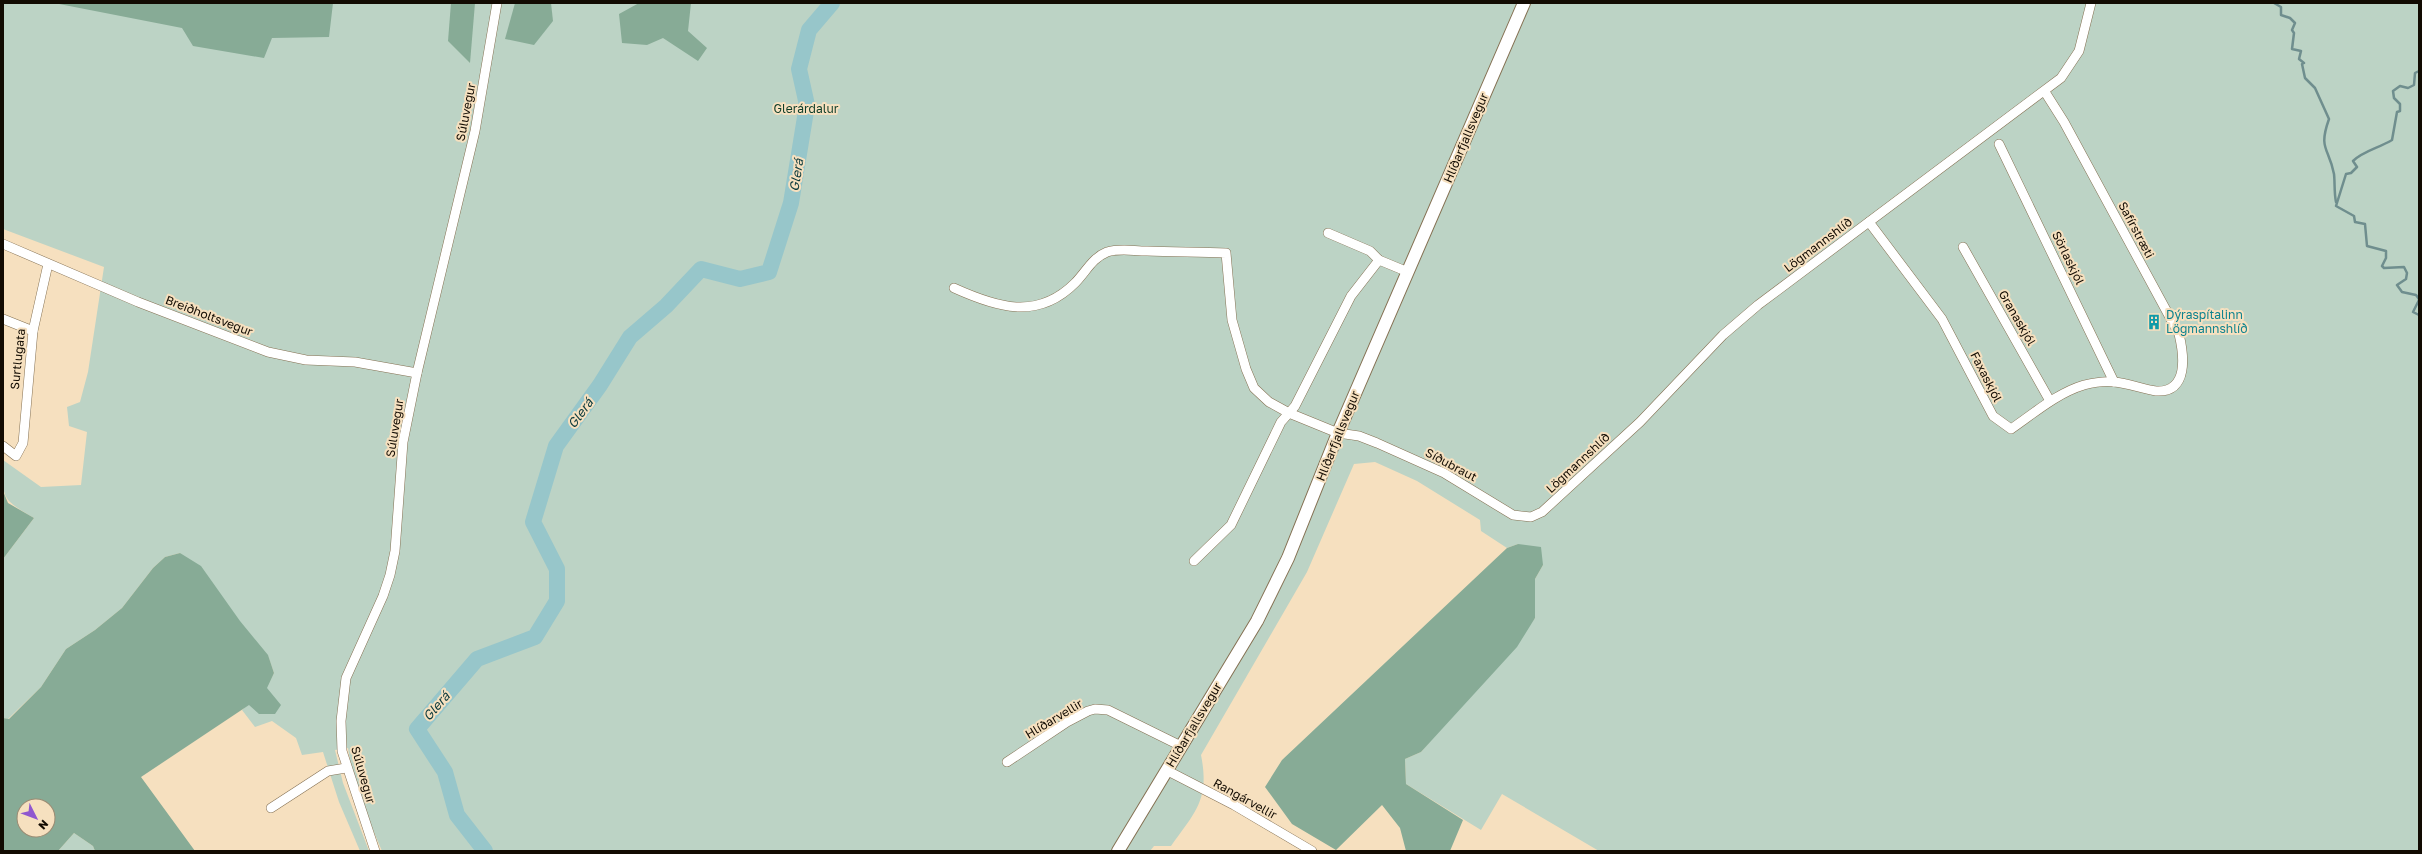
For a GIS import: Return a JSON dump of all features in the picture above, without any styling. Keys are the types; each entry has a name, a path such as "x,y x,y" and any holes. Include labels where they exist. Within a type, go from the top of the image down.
{"main road":[{"name":"Hlíðarfjallsvegur","path":"1118,851 1257,621 1274,588 1303,523 1338,433 1524,3"}],"street":[{"name":"Súluvegur","path":"375,851 346,768 342,751 341,721 346,678 383,596 390,574 395,551 403,442 417,373 475,131 497,3"},
{"name":"Lögmannshlíð","path":"1547,507 1640,422 1723,335 1758,305 2045,92 2061,78 2079,51 2091,3"},
{"name":"Safírstræti","path":"2045,92 2064,122 2179,334 2184,362 2182,373 2176,385"},
{"name":"Sörlaskjól","path":"1999,144 2114,382"},
{"name":"Faxaskjól","path":"1869,222 1942,319 1993,416 2011,430 2050,401 2084,385 2114,382 2157,391 2167,390 2176,385"},
{"path":"1328,233 1370,251 1379,260 1408,272"},
{"name":"Breiðholtsvegur","path":"3,244 138,302 268,352 306,360 355,362 417,373"},
{"name":"Granaskjól","path":"1963,247 2050,401"},
{"name":"Síðubraut","path":"954,288 994,305 1027,307 1050,300 1066,291 1079,279 1094,260 1112,251 1226,253 1232,320 1246,369 1254,388 1269,402 1289,413 1338,433 1371,440 1444,473 1513,515 1531,517 1547,507"},
{"path":"1194,561 1231,525 1281,422 1295,406 1351,296 1379,260"},
{"name":"Surtlugata","path":"3,446 16,456 23,443 33,331 48,264"},
{"path":"3,318 33,331"},
{"name":"Hlíðarvellir","path":"1008,762 1068,722 1094,708 1108,710 1181,746"},
{"path":"271,808 328,771 346,768"},
{"name":"Rangárvellir","path":"1166,770 1234,805 1312,851"}],"green space":[{"name":"Glerárdalur","path":"3,3 2419,3 2419,851 1599,851 1502,794 1481,830 1406,784 1405,759 1421,752 1535,618 1535,579 1543,565 1518,544 1507,548 1481,531 1480,520 1417,481 1375,462 1354,464 1307,572 1201,755 1203,770 1202,795 1187,824 1171,846 1154,846 1150,851 382,851 357,788 348,748 335,750 343,783 369,851 360,851 339,802 323,752 302,755 296,738 272,721 255,727 242,710 266,688 274,673 268,656 180,553 165,557 153,568 122,608 95,630 66,649 41,687 8,719 3,718 3,559 34,518 15,506 6,496 3,483 3,460 41,487 81,485 87,432 69,426 67,407 80,402 88,372 104,267 3,229"},
{"path":"54,3 333,3 329,37 272,38 264,58 193,46 182,28"},
{"path":"451,3 475,3 470,63 448,41"},
{"path":"515,3 551,3 553,21 534,45 505,39"},
{"path":"639,3 691,3 688,31 707,48 698,61 663,38 647,45 622,43 619,14"},
{"path":"3,491 8,503 34,518 3,559"},
{"path":"1518,544 1541,547 1543,565 1535,579 1535,618 1517,647 1421,752 1405,759 1406,784 1463,820 1450,851 1406,851 1400,828 1382,805 1336,850 1292,824 1265,787 1282,760 1507,548"},
{"path":"180,553 201,566 240,621 268,655 274,673 267,688 281,705 275,714 259,714 249,705 141,777 195,851 95,851 93,846 74,833 58,851 3,851 3,718 9,719 41,687 66,649 95,630 122,608 153,568 165,557"},
{"path":"74,833 93,846 95,851 58,851"}],"waterway":[{"name":"Glerá","path":"485,851 457,815 445,772 417,729 477,659 535,637 557,601 557,569 533,522 556,446 600,385 630,337 666,306 701,269 740,279 769,272 791,203 807,105 799,69 809,30 832,3"},
{"path":"2274,3 2281,7 2281,15 2290,18 2295,23 2292,30 2294,33 2292,49 2301,51 2299,59 2304,63 2302,64 2305,78 2315,88 2329,119 2324,137 2324,143 2334,174 2336,202"},
{"path":"2419,71 2415,73 2414,85 2408,88 2400,86 2393,91 2394,98 2400,104 2400,111 2397,112 2392,140 2361,155 2353,161 2357,167 2351,173 2346,174 2336,206 2354,216 2355,222 2365,224 2367,246 2386,251 2386,258 2382,266 2384,268 2404,267 2407,273 2406,279 2397,285 2402,292 2416,295 2419,299"},
{"path":"2419,300 2413,312 2419,315"}],"place":[{"name":"Dýraspítalinn Lögmannshlíð","path":"2154,322"}]}
